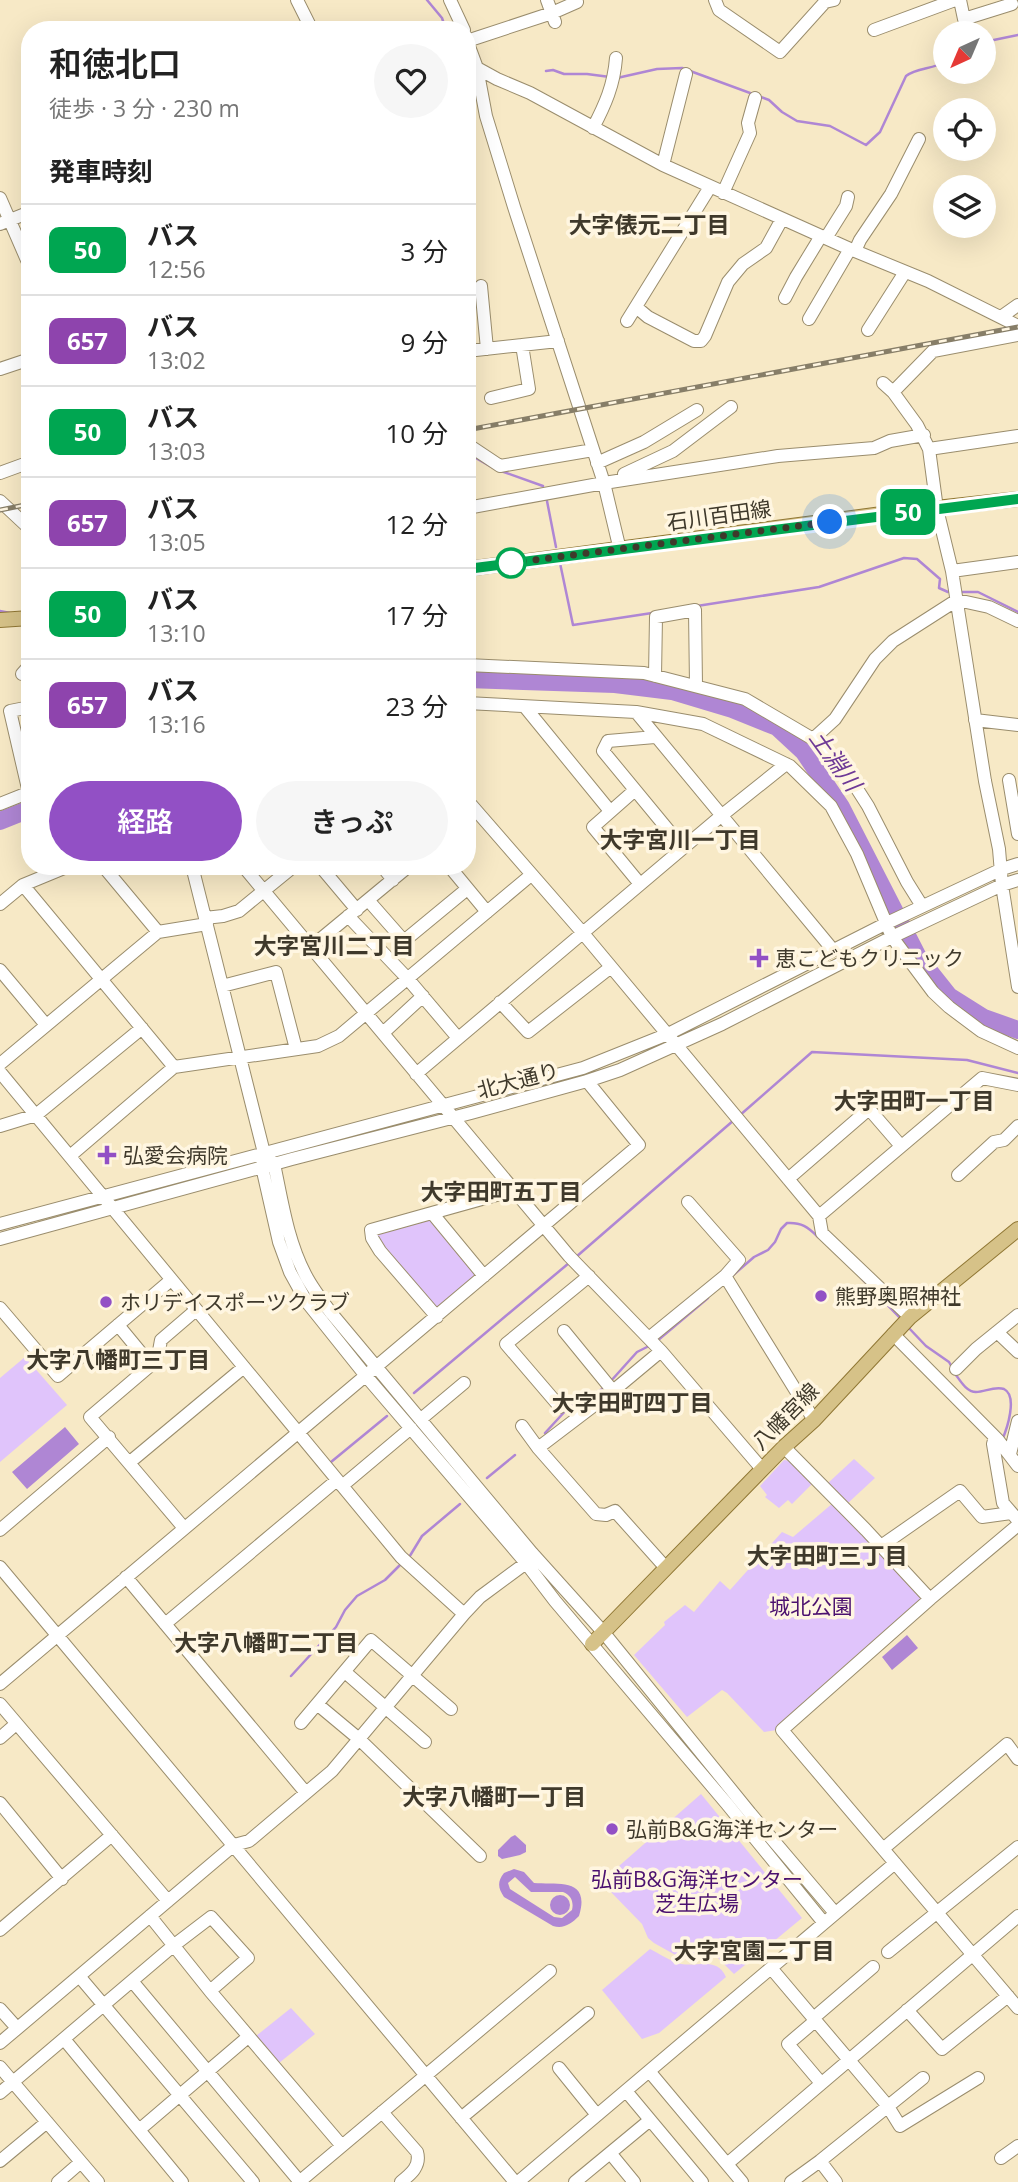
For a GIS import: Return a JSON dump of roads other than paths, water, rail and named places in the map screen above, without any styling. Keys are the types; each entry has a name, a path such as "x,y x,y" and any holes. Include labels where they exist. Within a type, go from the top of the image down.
{"main road":[{"name":"石川百田線","path":"476,568 1018,499"},
{"path":"0,620 21,619"},
{"name":"八幡宮線","path":"592,1644 762,1469 814,1420 903,1324 1018,1229"}],"street":[{"path":"296,0 307,21"},
{"path":"450,0 460,21"},
{"path":"547,0 553,18"},
{"path":"715,0 719,10 780,52 825,2 834,0"},
{"path":"874,30 957,0 964,19 1012,4"},
{"path":"476,39 553,18 577,2"},
{"path":"476,69 530,93 663,165 905,272 1018,326"},
{"path":"593,128 607,102 614,70"},
{"path":"663,165 686,74"},
{"path":"476,81 603,480 621,550"},
{"path":"723,193 750,133 748,123 755,98"},
{"path":"809,318 891,194 919,139"},
{"path":"627,321 710,187"},
{"path":"785,298 796,276 846,206 848,197"},
{"path":"0,198 4,222 21,251"},
{"path":"4,222 21,215"},
{"path":"636,307 694,341 701,341 728,282 743,264 765,248 782,219"},
{"path":"868,330 905,272"},
{"path":"481,286 487,349"},
{"path":"1001,317 1018,305"},
{"path":"1018,335 933,351 888,388 924,435 929,449 937,509 952,571 985,781 1002,869 1002,885 1018,987"},
{"path":"476,350 558,341"},
{"path":"491,398 529,388 522,345"},
{"path":"0,369 21,362"},
{"path":"476,506 627,474 673,451 730,407"},
{"path":"476,450 500,466 595,456 644,442 697,411"},
{"path":"603,480 778,456 874,448 890,441 924,435"},
{"path":"929,449 1018,436"},
{"path":"0,472 21,465"},
{"path":"0,500 21,520"},
{"path":"952,571 1018,562"},
{"path":"813,739 835,719 875,659 893,641 957,600 989,607 1018,621"},
{"path":"655,676 656,617 695,610 695,685"},
{"path":"476,665 631,672 745,699 813,739 845,770 868,806 920,907"},
{"path":"476,704 636,712 703,724 786,764 831,806 857,854 894,936 933,992 981,1031 1018,1048"},
{"path":"525,706 610,811"},
{"path":"21,709 10,711 21,758"},
{"path":"636,712 833,950"},
{"path":"975,720 1018,724"},
{"path":"655,737 608,741 603,751 683,848"},
{"path":"416,1074 582,932 786,764"},
{"path":"985,781 1013,779 1018,834"},
{"path":"635,790 593,827 640,884"},
{"path":"0,804 21,795"},
{"path":"476,815 582,932 668,1034 819,1216 822,1233 903,1324 1018,1466"},
{"path":"0,1224 583,1068 668,1034 920,907 1018,864"},
{"path":"0,904 23,885 47,875"},
{"path":"110,875 158,932"},
{"path":"194,875 264,1153 305,1275 332,1314 377,1367 416,1424 555,1601 824,1923"},
{"path":"251,875 569,1256 654,1344 762,1469"},
{"path":"0,1064 158,932 239,911 284,875"},
{"path":"326,875 353,913 458,1038"},
{"path":"389,875 393,880"},
{"path":"311,947 399,875"},
{"path":"456,875 487,912"},
{"path":"70,1156 174,1067 318,1046 339,1036 531,875"},
{"name":"北大通り","path":"0,1239 453,1118 620,1070 676,1045 925,921 1018,880"},
{"path":"23,885 174,1067"},
{"path":"369,900 404,941 467,888"},
{"path":"500,1002 528,1032 611,967"},
{"path":"0,970 46,1025"},
{"path":"222,986 276,972 296,1049"},
{"path":"383,1033 423,996"},
{"path":"0,1126 36,1115 142,1028"},
{"path":"0,1072 401,1557 464,1614"},
{"path":"819,1216 982,1078 1018,1085"},
{"path":"0,1684 639,1145 587,1081"},
{"path":"788,1179 869,1109 901,1146"},
{"path":"958,1175 994,1142 1004,1139 1018,1126"},
{"path":"268,1166 279,1242 290,1272 306,1301 366,1376 416,1424 604,1633 835,1913"},
{"path":"437,1317 380,1251 372,1238 371,1230 514,1190"},
{"path":"538,1448 613,1391 654,1344 728,1279 739,1261 688,1202"},
{"path":"432,1213 484,1276"},
{"path":"560,1407 506,1344 589,1276"},
{"path":"728,1279 814,1420"},
{"path":"0,1308 58,1376 171,1280"},
{"path":"159,1351 161,1340 196,1310"},
{"path":"956,1369 1018,1315"},
{"path":"118,1325 150,1365 90,1417 184,1528"},
{"path":"564,1331 613,1391"},
{"path":"997,1332 1018,1352"},
{"path":"130,1462 244,1367"},
{"path":"164,1624 464,1383"},
{"path":"1001,1444 1018,1421"},
{"path":"522,1426 596,1514 606,1515 615,1511 666,1569"},
{"path":"0,1530 109,1437"},
{"path":"1001,1444 993,1444 1003,1503 1016,1519"},
{"path":"784,1447 930,1599"},
{"path":"881,1546 960,1491 982,1517 1016,1519"},
{"path":"1016,1519 782,1730 1018,2008"},
{"path":"0,2043 234,1845 249,1841 332,1771 464,1614 480,1597 526,1563"},
{"path":"0,1567 517,2182 895,1863"},
{"path":"126,1577 306,1793"},
{"path":"301,1723 371,1640 452,1709"},
{"path":"345,1672 425,1742"},
{"path":"0,1704 168,1901"},
{"path":"317,1704 359,1739 480,1856"},
{"path":"0,1738 16,1724"},
{"path":"883,1849 1007,1744 1018,1759"},
{"path":"0,1802 62,1879"},
{"path":"0,1910 5,1926 113,1835"},
{"path":"888,1952 1018,1847"},
{"path":"150,1916 248,2037 342,2146"},
{"path":"727,2164 1018,1916"},
{"path":"0,2093 211,1917 248,1958 210,1991"},
{"path":"821,2083 788,2044 873,1967"},
{"path":"771,1968 887,2105 900,2126 978,2078"},
{"path":"132,1981 300,2182 550,1971"},
{"path":"79,1976 253,2182"},
{"path":"907,2010 942,2049 1008,1996"},
{"path":"0,2009 17,2028"},
{"path":"461,2118 588,2013"},
{"path":"139,2130 248,2037"},
{"path":"64,2039 182,2182"},
{"path":"0,2067 98,2182"},
{"path":"559,2068 566,2085 597,2115"},
{"path":"649,2071 742,2182"},
{"path":"791,2182 923,2078"},
{"path":"626,2091 702,2182"},
{"path":"383,2112 417,2152 419,2158 415,2168 401,2182"},
{"path":"575,2182 650,2119"},
{"path":"0,2161 47,2122"},
{"path":"1001,2158 1018,2146"},
{"path":"611,2154 634,2182"},
{"path":"820,2161 836,2182"},
{"path":"58,2182 81,2162"}],"waterway":[{"path":"427,0 443,21"},
{"path":"996,40 1018,35"},
{"path":"617,78 657,69 682,68 769,100 797,121 830,126 866,145 880,132 906,76 933,66"},
{"path":"546,71 610,77"},
{"path":"476,458 495,469"},
{"path":"501,471 543,486"},
{"path":"547,501 556,547"},
{"path":"697,606 819,587 904,558 917,559 940,579 939,588 948,592"},
{"path":"560,563 573,625 652,613"},
{"path":"960,592 978,592 1018,612"},
{"path":"0,611 10,613"},
{"name":"土淵川","path":"476,679 615,684 672,691 732,709 777,727 804,752 841,807 918,957 949,996 984,1018 1018,1030"},
{"name":"土淵川","path":"0,821 21,813"},
{"path":"739,1116 812,1052 967,1060 1018,1073"},
{"path":"576,1257 734,1120"},
{"path":"731,1277 754,1257 768,1250 787,1223 804,1226 818,1237"},
{"path":"414,1393 569,1263"},
{"path":"861,1278 900,1318"},
{"path":"657,1341 708,1298"},
{"path":"907,1326 926,1346 949,1362 953,1369"},
{"path":"610,1382 637,1352 651,1345"},
{"path":"956,1375 964,1386 973,1392 1000,1388 1008,1393 1010,1413 1002,1440"},
{"path":"545,1433 568,1408 606,1387"},
{"path":"331,1462 387,1416"},
{"path":"487,1478 515,1455"},
{"path":"408,1559 422,1536 460,1504"},
{"path":"291,1676 336,1627 357,1596 385,1580 402,1563"}],"railway":[{"path":"476,428 1018,327"},
{"path":"0,510 21,506"}],"place":[{"name":"恵こどもクリニック","path":"759,958"},
{"name":"弘愛会病院","path":"107,1155"},
{"name":"熊野奥照神社","path":"821,1296"},
{"name":"ホリデイスポーツクラブ","path":"106,1302"},
{"name":"弘前B&G海洋センター","path":"612,1829"}],"district":[{"name":"大字俵元二丁目","path":"649,224"},
{"name":"大字宮川一丁目","path":"680,839"},
{"name":"大字宮川二丁目","path":"334,945"},
{"name":"大字田町一丁目","path":"914,1100"},
{"name":"大字田町五丁目","path":"501,1191"},
{"name":"大字八幡町三丁目","path":"118,1359"},
{"name":"大字田町四丁目","path":"632,1402"},
{"name":"大字田町三丁目","path":"827,1555"},
{"name":"大字八幡町二丁目","path":"266,1642"},
{"name":"大字八幡町一丁目","path":"494,1796"},
{"name":"大字宮園二丁目","path":"754,1950"}],"park label":[{"name":"城北公園","path":"811,1606"},
{"name":"弘前B&G海洋センター 芝生広場","path":"697,1891"}]}
